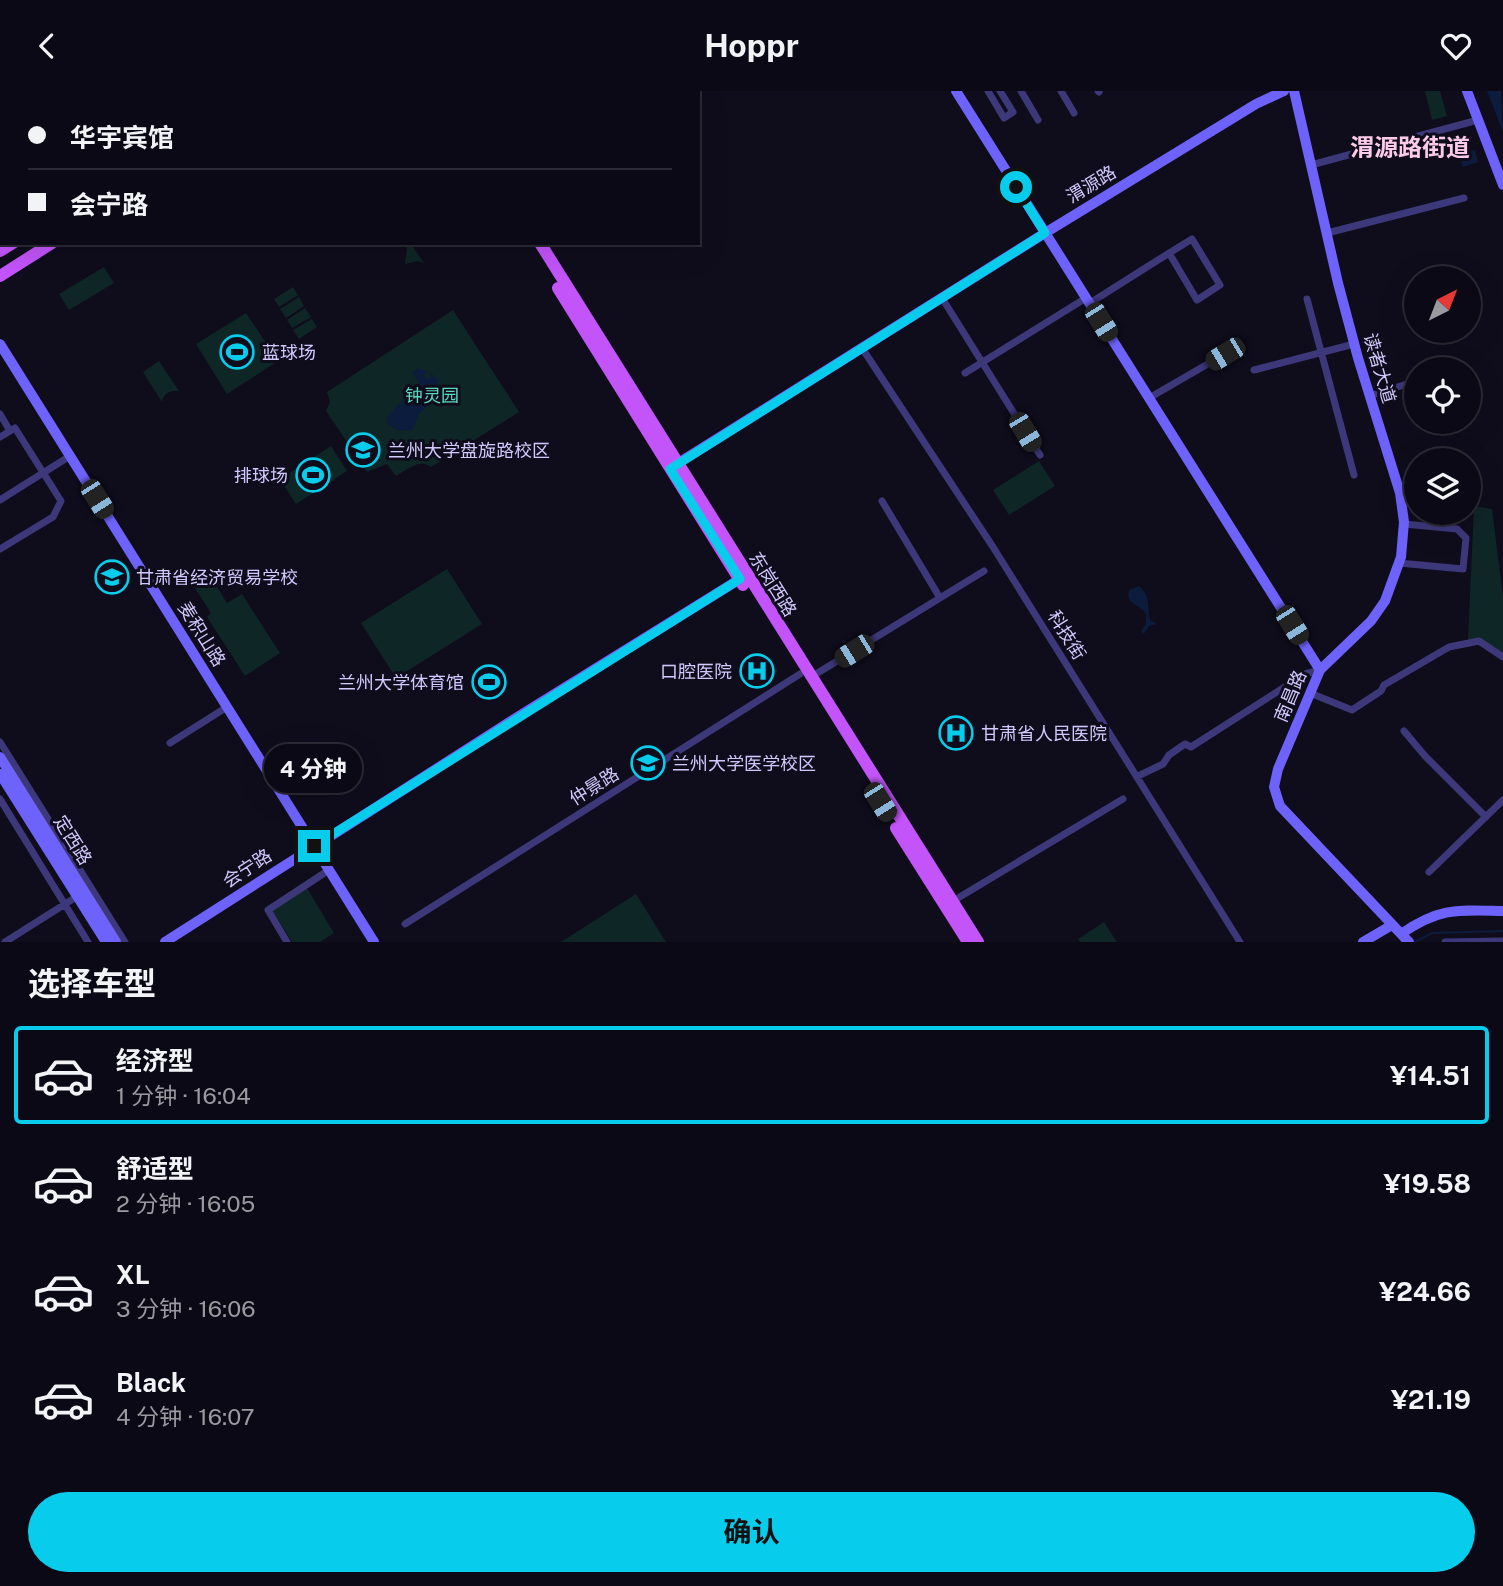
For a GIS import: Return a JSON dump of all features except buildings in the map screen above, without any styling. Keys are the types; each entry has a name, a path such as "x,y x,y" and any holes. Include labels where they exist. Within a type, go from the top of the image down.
{"main road":[{"path":"0,276 49,245"},
{"name":"东岗西路","path":"532,245 806,676 968,942"},
{"name":"东岗西路","path":"541,245 740,579 978,942"}],"street":[{"path":"988,91 1004,118 1013,112 1000,91"},
{"path":"1021,91 1038,120"},
{"path":"1061,91 1074,113"},
{"name":"渭源路","path":"674,466 1045,233 1256,104 1284,91"},
{"name":"读者大道","path":"1294,91 1354,344 1400,493 1404,524 1399,563 1385,600 1358,634 1320,670"},
{"path":"1467,91 1503,185"},
{"name":"南昌路","path":"959,92 1320,670 1278,769 1274,787 1280,806 1405,938"},
{"path":"1311,165 1478,120"},
{"path":"1327,233 1464,198"},
{"path":"965,373 1192,239 1220,285 1197,300 1169,253"},
{"path":"942,297 1040,455"},
{"path":"1307,299 1354,475"},
{"name":"麦积山路","path":"0,344 374,942"},
{"path":"1254,370 1354,344"},
{"name":"科技街","path":"862,348 993,547 1240,942"},
{"path":"1149,398 1225,354"},
{"path":"1369,395 1404,385"},
{"path":"0,414 10,431"},
{"path":"0,437 15,428 61,501 53,516 0,549"},
{"path":"0,500 70,456"},
{"path":"882,501 940,598"},
{"path":"1399,563 1463,569 1466,538 1457,529 1415,525"},
{"name":"仲景路","path":"405,924 806,676 984,571"},
{"name":"会宁路","path":"165,942 740,579"},
{"path":"1310,692 1352,710 1381,691 1384,685 1449,647 1479,641 1503,657"},
{"path":"1138,776 1163,764 1169,755 1185,744 1191,747 1306,674 1320,670"},
{"path":"170,743 227,707"},
{"path":"1404,731 1486,817"},
{"path":"0,742 125,942"},
{"name":"定西路","path":"0,757 106,942"},
{"name":"定西路","path":"0,773 4,788 116,942"},
{"path":"0,799 88,942"},
{"path":"953,901 1123,799"},
{"path":"1429,872 1503,800"},
{"path":"287,942 268,910 329,870"},
{"path":"5,942 80,894"},
{"path":"1405,938 1434,914 1503,911"},
{"path":"1363,942 1392,925"},
{"path":"1445,942 1503,941"}],"green space":[{"path":"1425,91 1440,91 1447,116 1432,120"},
{"path":"412,245 424,263 417,261 405,264 407,247"},
{"path":"104,267 114,283 69,310 59,294"},
{"path":"293,287 298,295 279,307 274,299"},
{"path":"299,297 304,306 286,318 280,309"},
{"path":"305,308 311,317 292,328 287,320"},
{"name":"钟灵园","path":"453,310 519,412 431,467 418,464 396,476 387,464 367,472 326,411 330,402 327,392"},
{"name":"蓝球场","path":"246,313 278,361 227,394 196,344"},
{"path":"312,319 317,327 299,339 293,330"},
{"path":"159,361 179,391 168,393 162,402 143,372"},
{"name":"排球场","path":"331,446 347,471 296,504 280,479"},
{"path":"1039,461 1055,486 1009,515 993,490"},
{"path":"1481,507 1492,509 1503,597 1503,654 1481,643 1468,641 1473,525 1481,525"},
{"path":"206,569 227,603 242,594 280,653 245,676 207,617 211,613 189,579"},
{"path":"447,569 482,624 396,678 361,623"},
{"path":"307,888 334,933 320,942 292,942 272,910"},
{"path":"636,894 666,942 561,942"},
{"path":"1104,922 1117,942 1080,942 1078,939"}],"water":[{"path":"1487,91 1501,91 1503,132"},
{"path":"1475,150 1478,162 1463,167 1459,155"},
{"path":"418,368 428,372 423,374 426,379 431,378 430,373 438,379 437,388 430,388 431,402 418,415 414,428 398,431 388,424 386,418 402,401 421,389 413,372"},
{"path":"1139,586 1147,597 1150,620 1157,624 1149,626 1144,634 1141,631 1146,624 1146,614 1128,595 1129,590"}],"waterway":[{"path":"1415,942 1432,933 1503,931"}],"place":[{"name":"蓝球场","path":"237,352"},
{"name":"兰州大学盘旋路校区","path":"363,450"},
{"name":"排球场","path":"313,475"},
{"name":"甘肃省经济贸易学校","path":"112,577"},
{"name":"口腔医院","path":"757,671"},
{"name":"兰州大学体育馆","path":"489,682"},
{"name":"甘肃省人民医院","path":"956,733"},
{"name":"兰州大学医学校区","path":"648,763"}],"district":[{"name":"渭源路街道","path":"1410,147"}],"route":[{"path":"314,846 740,579 670,469 1045,233 1016,187"}]}
